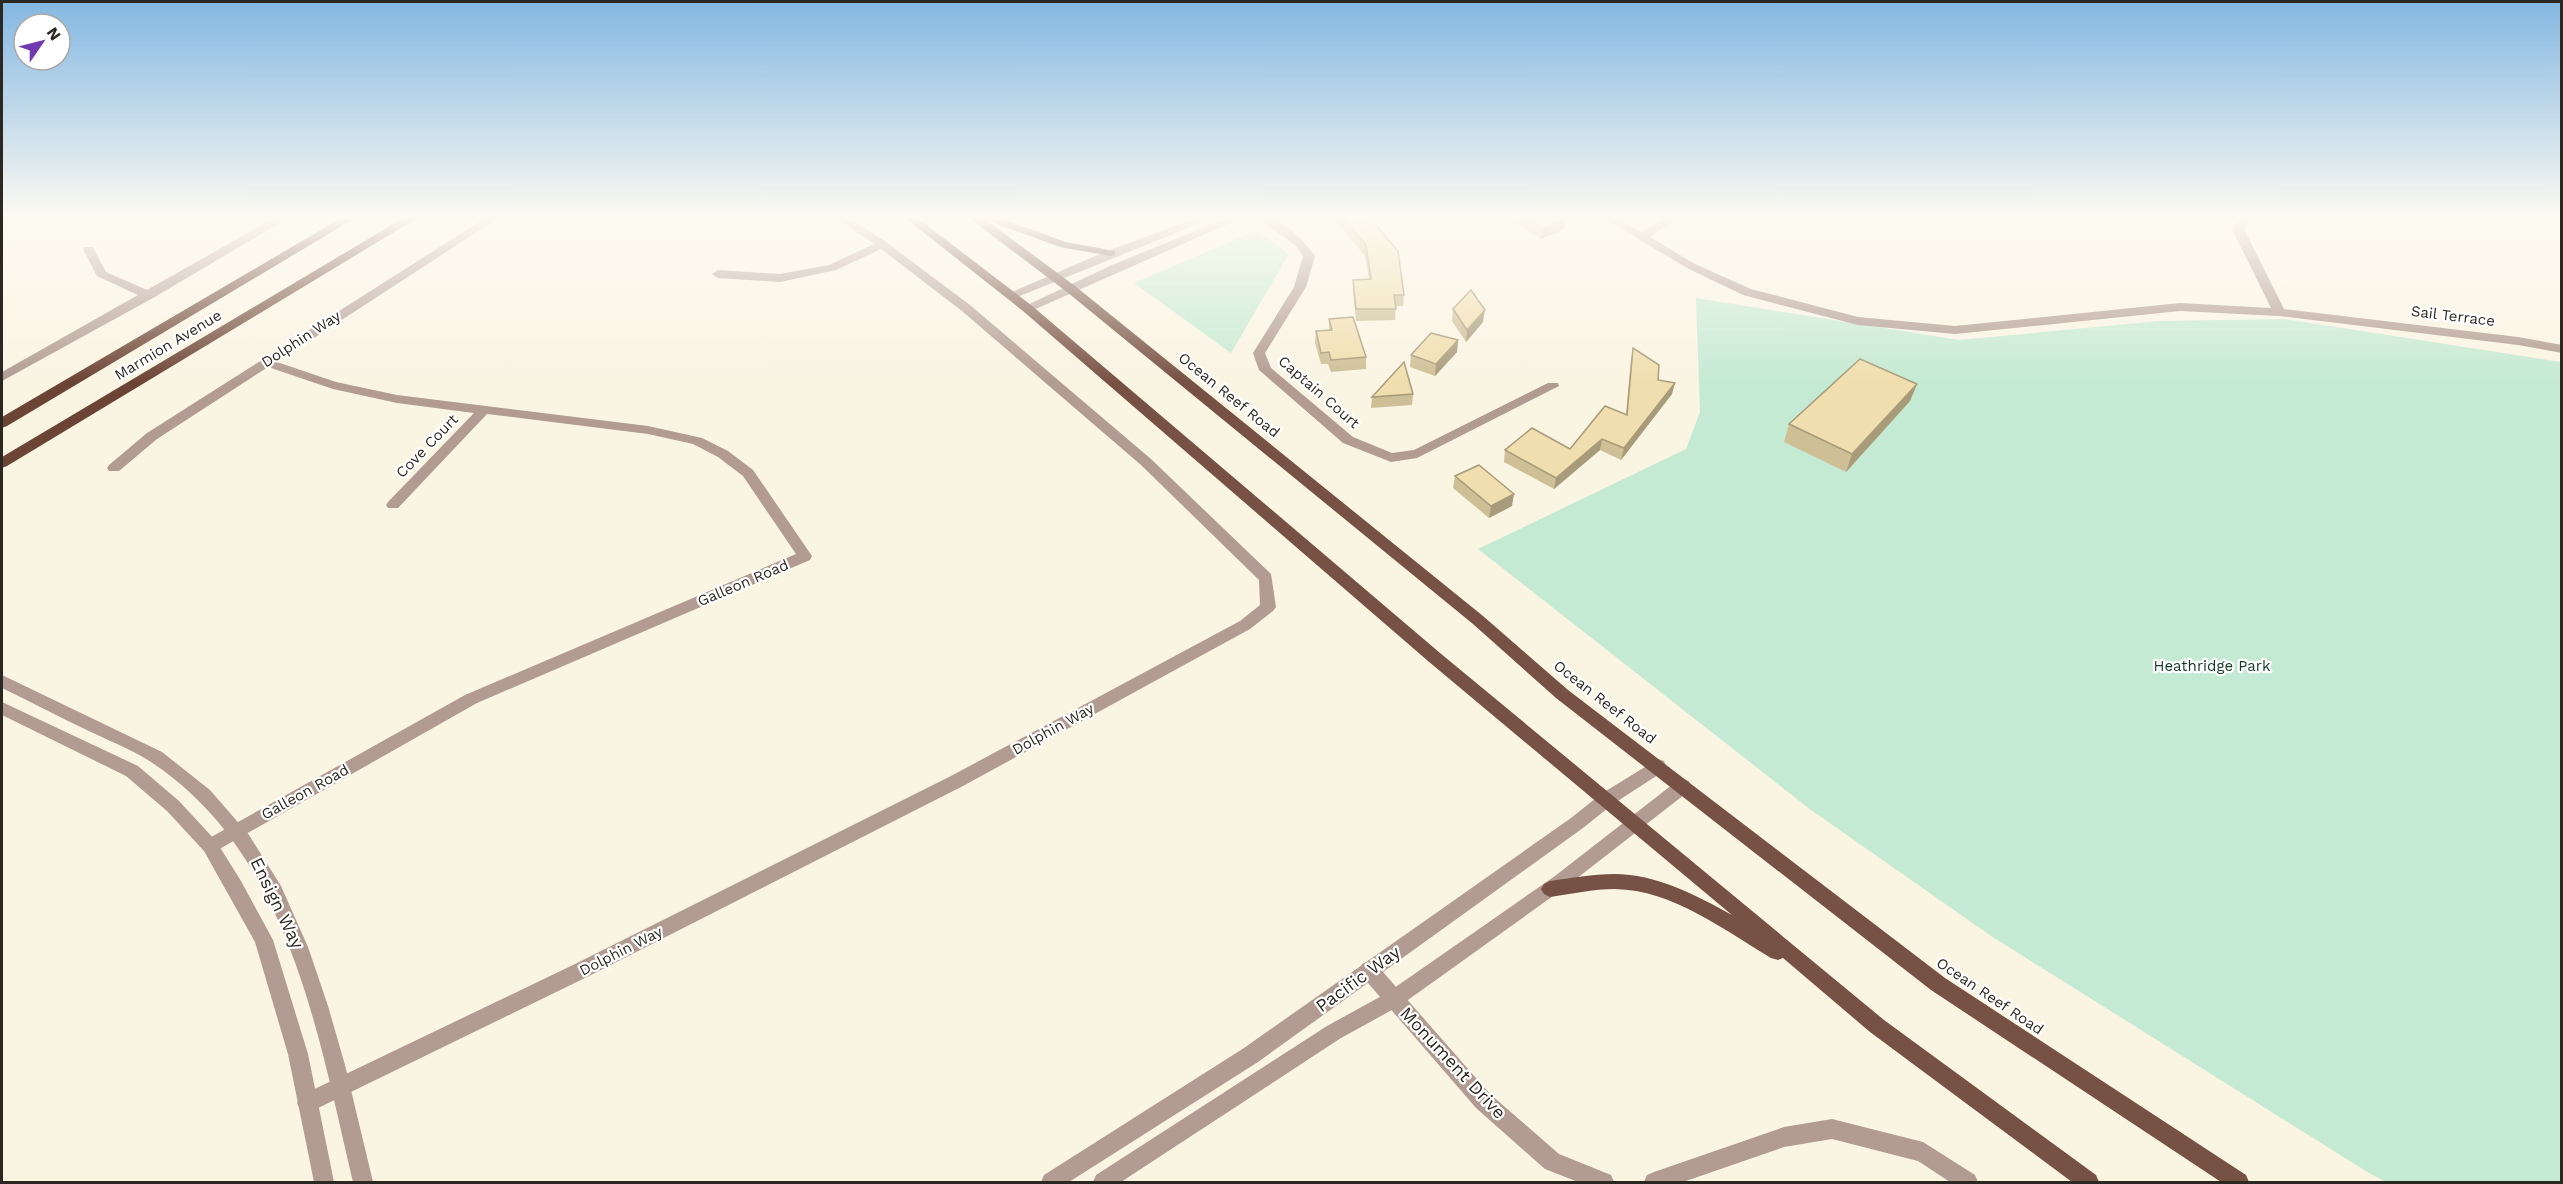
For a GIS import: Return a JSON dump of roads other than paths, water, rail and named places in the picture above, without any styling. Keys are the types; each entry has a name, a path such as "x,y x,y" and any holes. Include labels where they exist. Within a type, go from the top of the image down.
{"highway":[{"name":"Marmion Avenue","path":"2,423 257,272"},
{"name":"Marmion Avenue","path":"2,462 320,272"}],"main road":[{"path":"981,272 1027,308 1434,657 1878,1026 2089,1182"},
{"name":"Ocean Reef Road","path":"1050,272 1478,620 1562,693 1938,984 2239,1182"},
{"path":"1550,888 1620,882 1636,884 1699,907 1812,971"}],"street":[{"path":"100,272 148,295"},
{"path":"2,377 188,272"},
{"name":"Dolphin Way","path":"114,468 152,436 407,272"},
{"path":"718,274 780,278 810,272"},
{"name":"Dolphin Way","path":"307,1103 582,970 957,781 1245,625 1269,607 1266,578 1146,462 966,308 919,272"},
{"path":"1011,295 1064,272"},
{"path":"1027,308 1105,272"},
{"name":"Captain Court","path":"1304,272 1300,287 1259,353 1265,370 1348,441 1391,458 1417,454 1553,386"},
{"name":"Sail Terrace","path":"1704,272 1747,292 1858,321 1955,330 2180,307 2279,312 2518,341 2562,349"},
{"path":"2259,272 2279,312"},
{"name":"Galleon Road","path":"210,846 471,699 805,556 748,473 723,454 697,441 648,430 386,397 333,385 266,362"},
{"name":"Cove Court","path":"393,505 484,410"},
{"name":"Ensign Way","path":"4,684 157,758 195,787 237,830 266,873 288,918 311,977 363,1182"},
{"name":"Ensign Way","path":"2,708 132,771 173,806 210,846 264,940 284,1001 324,1182"},
{"name":"Pacific Way","path":"1051,1182 1251,1055 1577,823 1607,799 1658,766"},
{"name":"Pacific Way","path":"1103,1182 1334,1032 1394,999 1550,888 1683,786"},
{"name":"Monument Drive","path":"1369,970 1484,1101 1552,1162 1604,1182"},
{"path":"1654,1182 1784,1137 1832,1129 1923,1152 1968,1182"}],"park label":[{"name":"Heathridge Park","path":"2212,666"}]}
